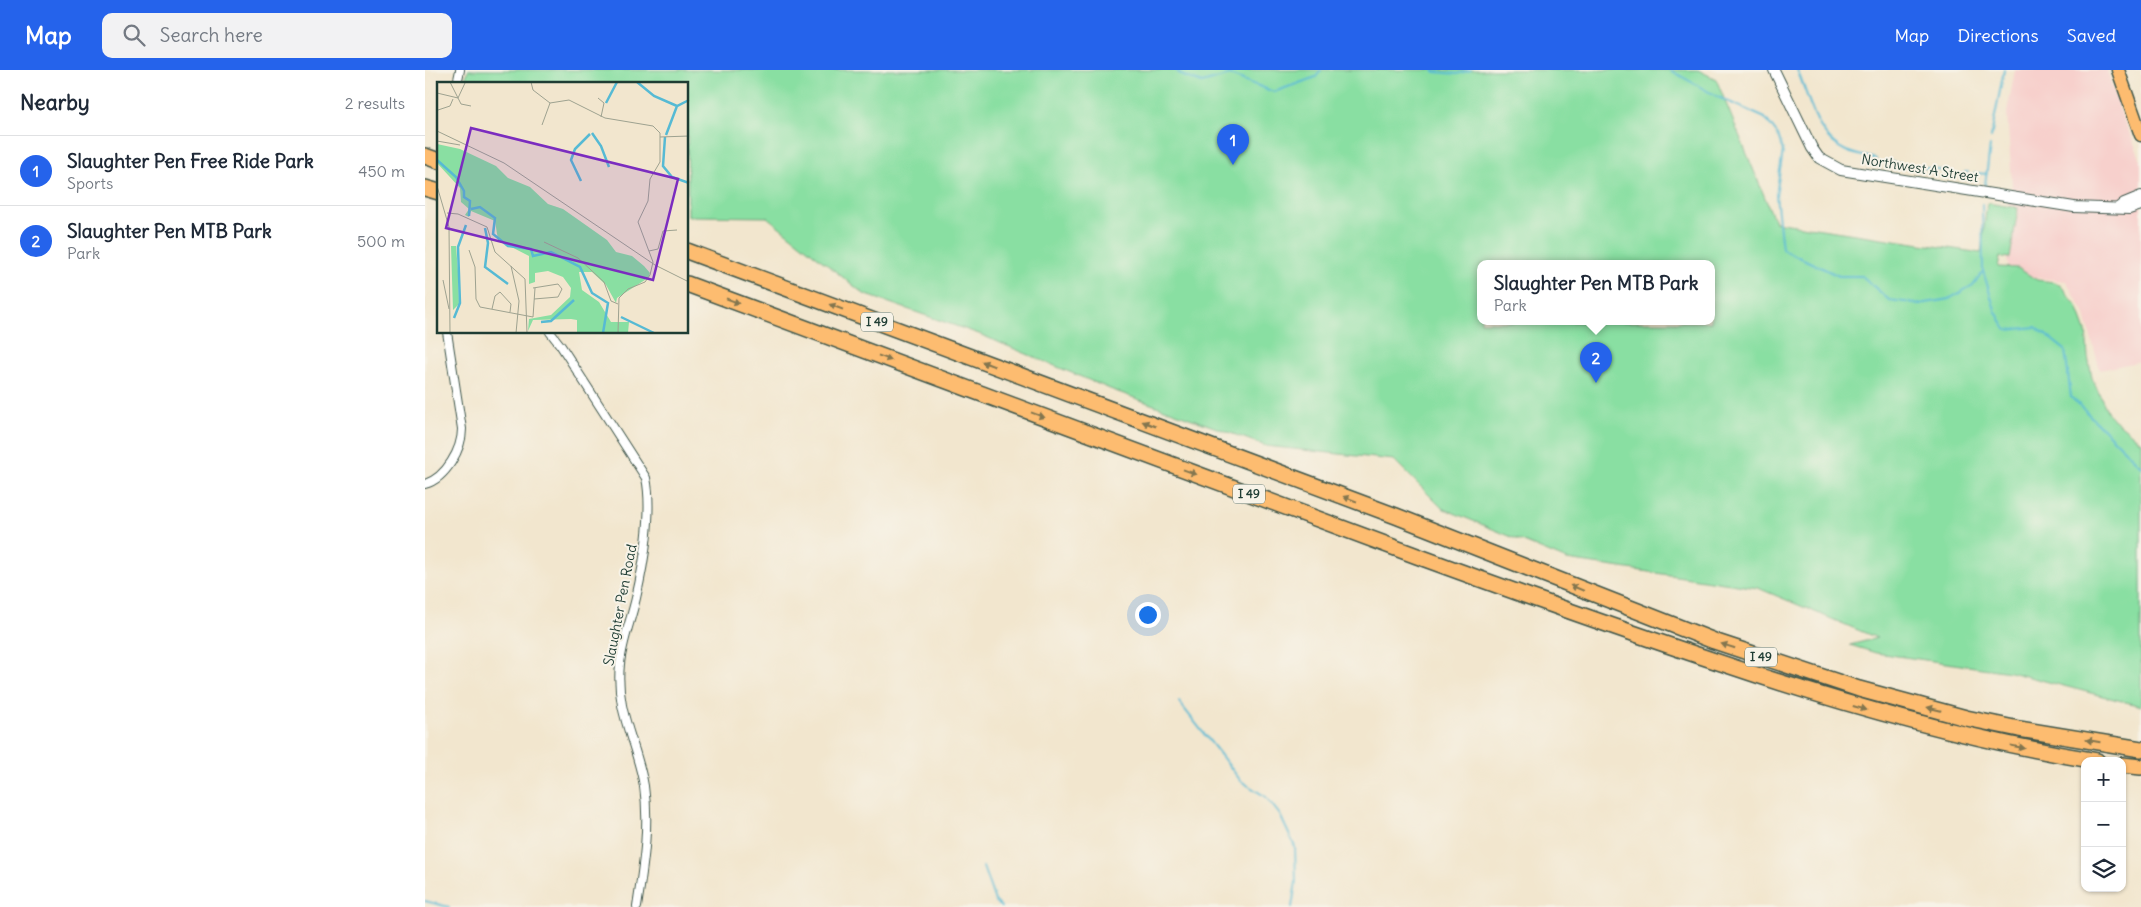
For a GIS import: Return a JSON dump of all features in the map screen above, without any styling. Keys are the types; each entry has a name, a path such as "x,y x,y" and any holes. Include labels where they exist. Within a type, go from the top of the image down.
{"highway":[{"name":"I 49","path":"689,252 1405,520 1714,641 1859,689 1966,718 2141,748"},
{"name":"I 49","path":"689,285 1405,551 1662,644 1814,694 1916,724 2023,748 2081,758"},
{"path":"2126,765 2141,767"}],"main road":[{"path":"2118,70 2141,135"}],"street":[{"name":"Northwest A Street","path":"1774,70 1811,148 1819,158 1841,170 2074,207 2129,209 2141,205"},
{"name":"Northwest A Street","path":"2118,208 2141,196"},
{"path":"425,484 442,473 459,451 462,440 462,429 447,334"},
{"name":"Slaughter Pen Road","path":"552,334 646,478 649,493 639,580 623,647 619,679 621,708 644,785 647,812 646,851 637,907"}],"shaded area":[{"path":"2015,70 2107,70 2119,108 2141,160 2141,361 2100,370 2084,312 2066,281 2010,275 2004,245 2012,184 2007,113"}],"green space":[{"path":"468,70 1698,70 1716,79 1775,222 1981,253 1987,203 2018,208 2010,258 2000,257 1998,267 2018,268 2037,280 2054,282 2061,286 2077,306 2086,331 2092,378 2109,415 2141,442 2141,706 2010,672 1876,653 1850,645 1877,638 1758,588 1567,560 1442,508 1394,460 1266,446 1110,389 979,334 864,294 767,217 689,216 689,82 465,82"}],"waterway":[{"path":"1176,70 1181,75 1202,83 1230,75 1274,92 1316,77 1321,70"},
{"path":"1433,70 1435,72 1457,74 1471,70"},
{"path":"1670,70 1718,97 1765,118 1778,135 1783,151 1776,195 1782,249 1839,276 1862,276 1889,300 1920,304 1949,299 1973,285 1983,271"},
{"path":"1797,70 1815,116 1827,136 1846,151 1876,159"},
{"path":"1991,137 2004,70"},
{"path":"1985,185 1990,146"},
{"path":"1889,162 1951,172"},
{"path":"1975,173 1987,174"},
{"path":"1982,204 1983,271 1995,310 2006,330 2036,327 2065,350 2071,397 2141,466"},
{"path":"1179,702 1241,781 1266,797 1280,815 1295,847 1296,882 1292,907"},
{"path":"983,867 995,901 1001,907"},
{"path":"425,901 449,907"}],"place":[{"name":"Slaughter Pen Free Ride Park","path":"1233,165"},
{"name":"Slaughter Pen MTB Park","path":"1596,383"}]}
